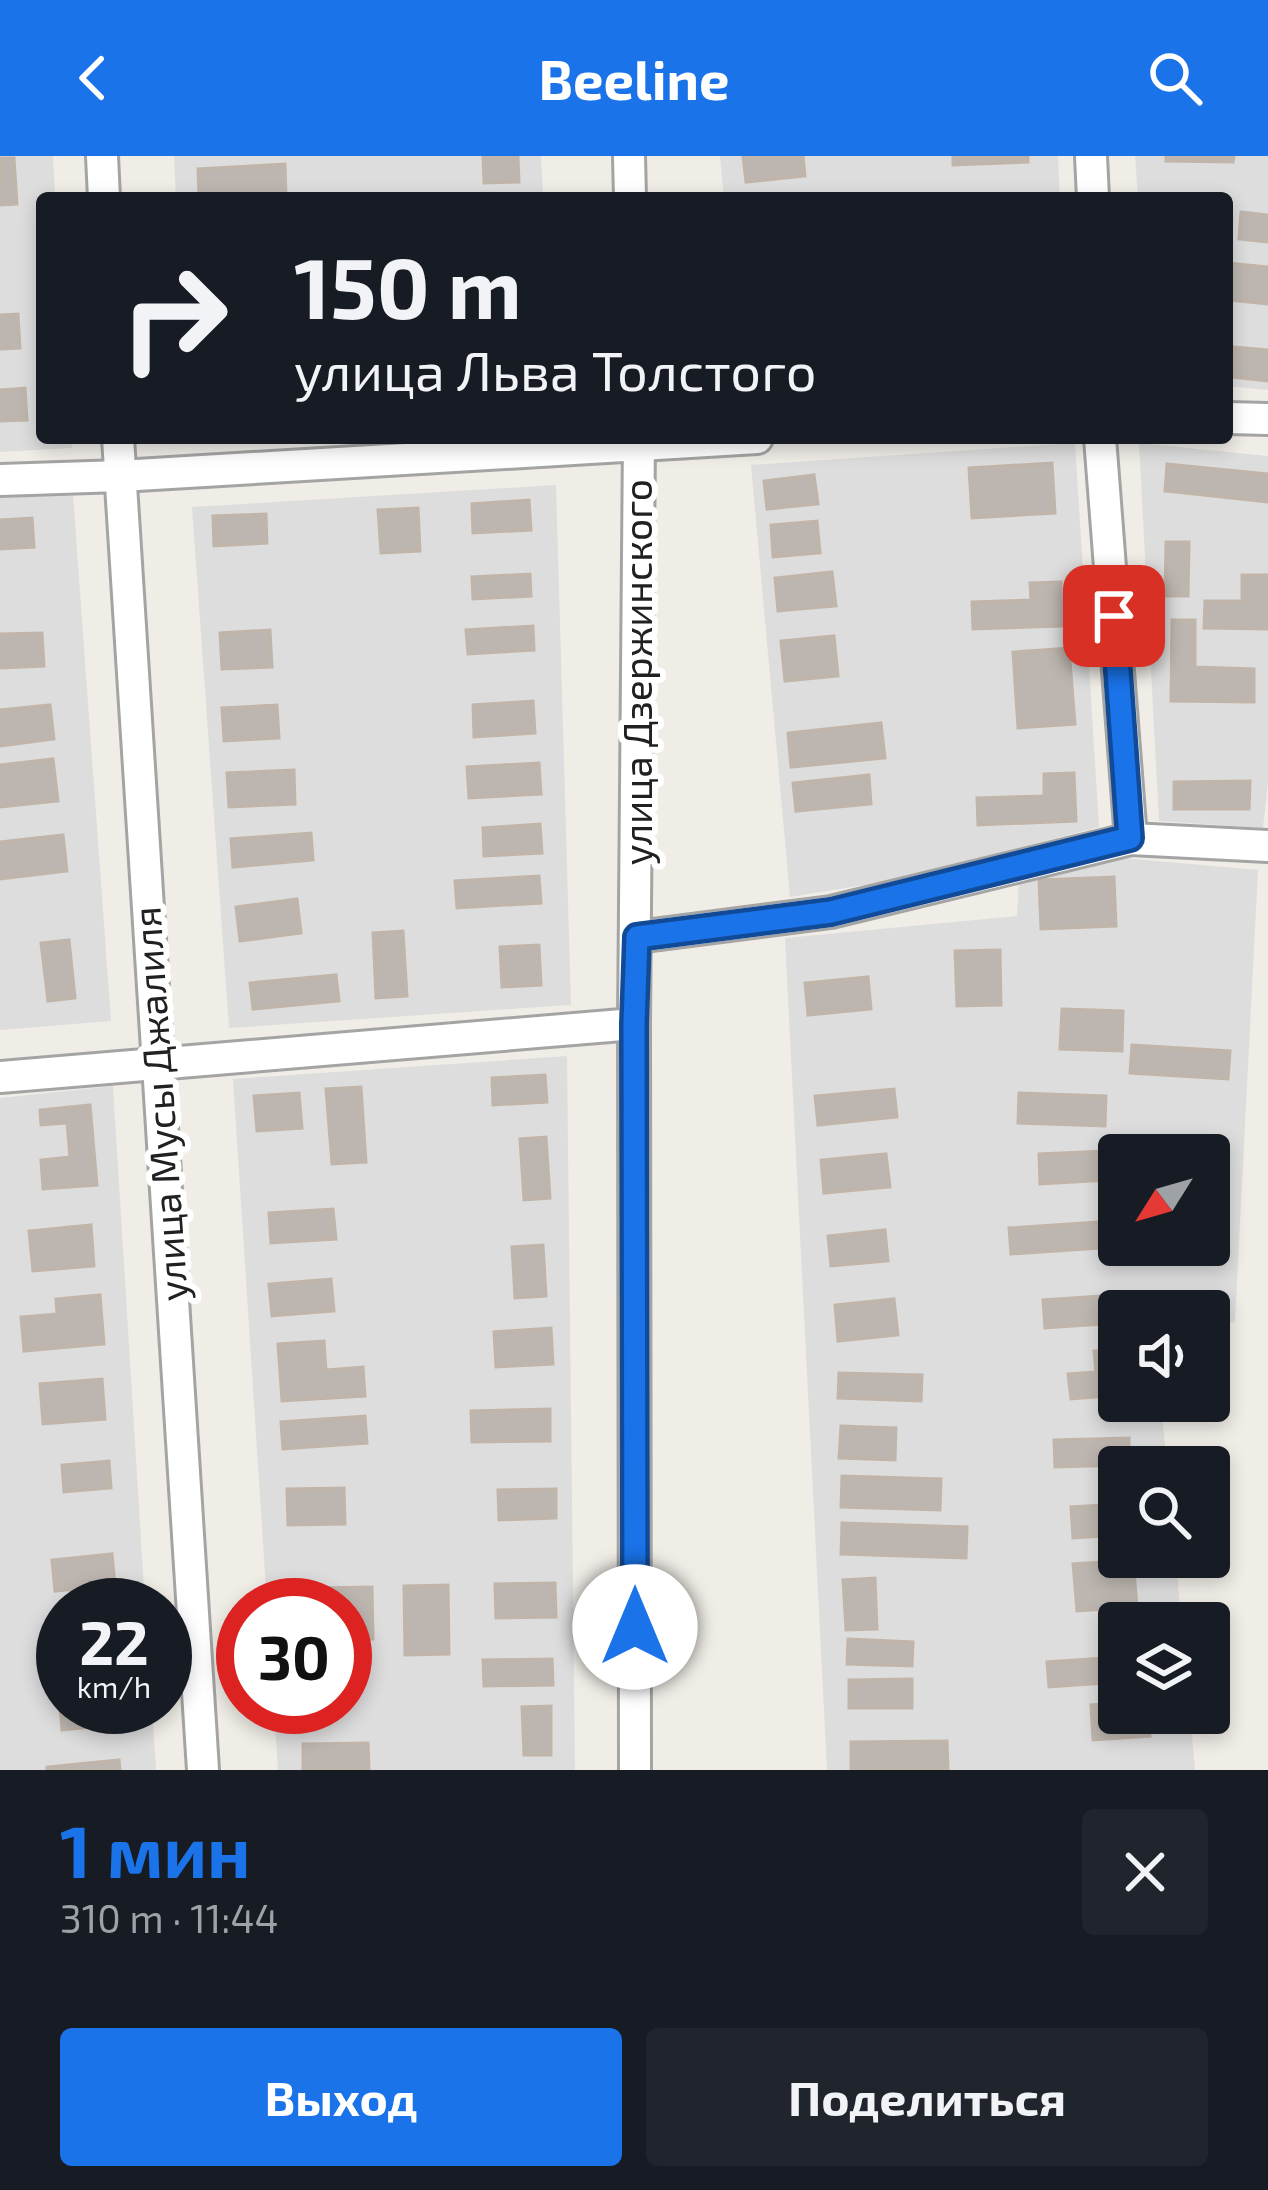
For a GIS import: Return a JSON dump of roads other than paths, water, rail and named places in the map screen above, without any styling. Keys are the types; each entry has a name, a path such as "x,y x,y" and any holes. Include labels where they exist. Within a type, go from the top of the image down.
{"street":[{"path":"102,156 104,192"},
{"path":"629,156 630,192"},
{"path":"1091,156 1093,192"},
{"path":"1233,418 1268,419"},
{"name":"улица Мусы Джалиля","path":"118,444 203,1770"},
{"path":"0,480 608,444"},
{"name":"улица Дзержинского","path":"634,1770 639,444"},
{"path":"1100,444 1130,838"},
{"path":"637,937 831,912 1130,838 1268,846"},
{"path":"0,1077 634,1024"}]}
